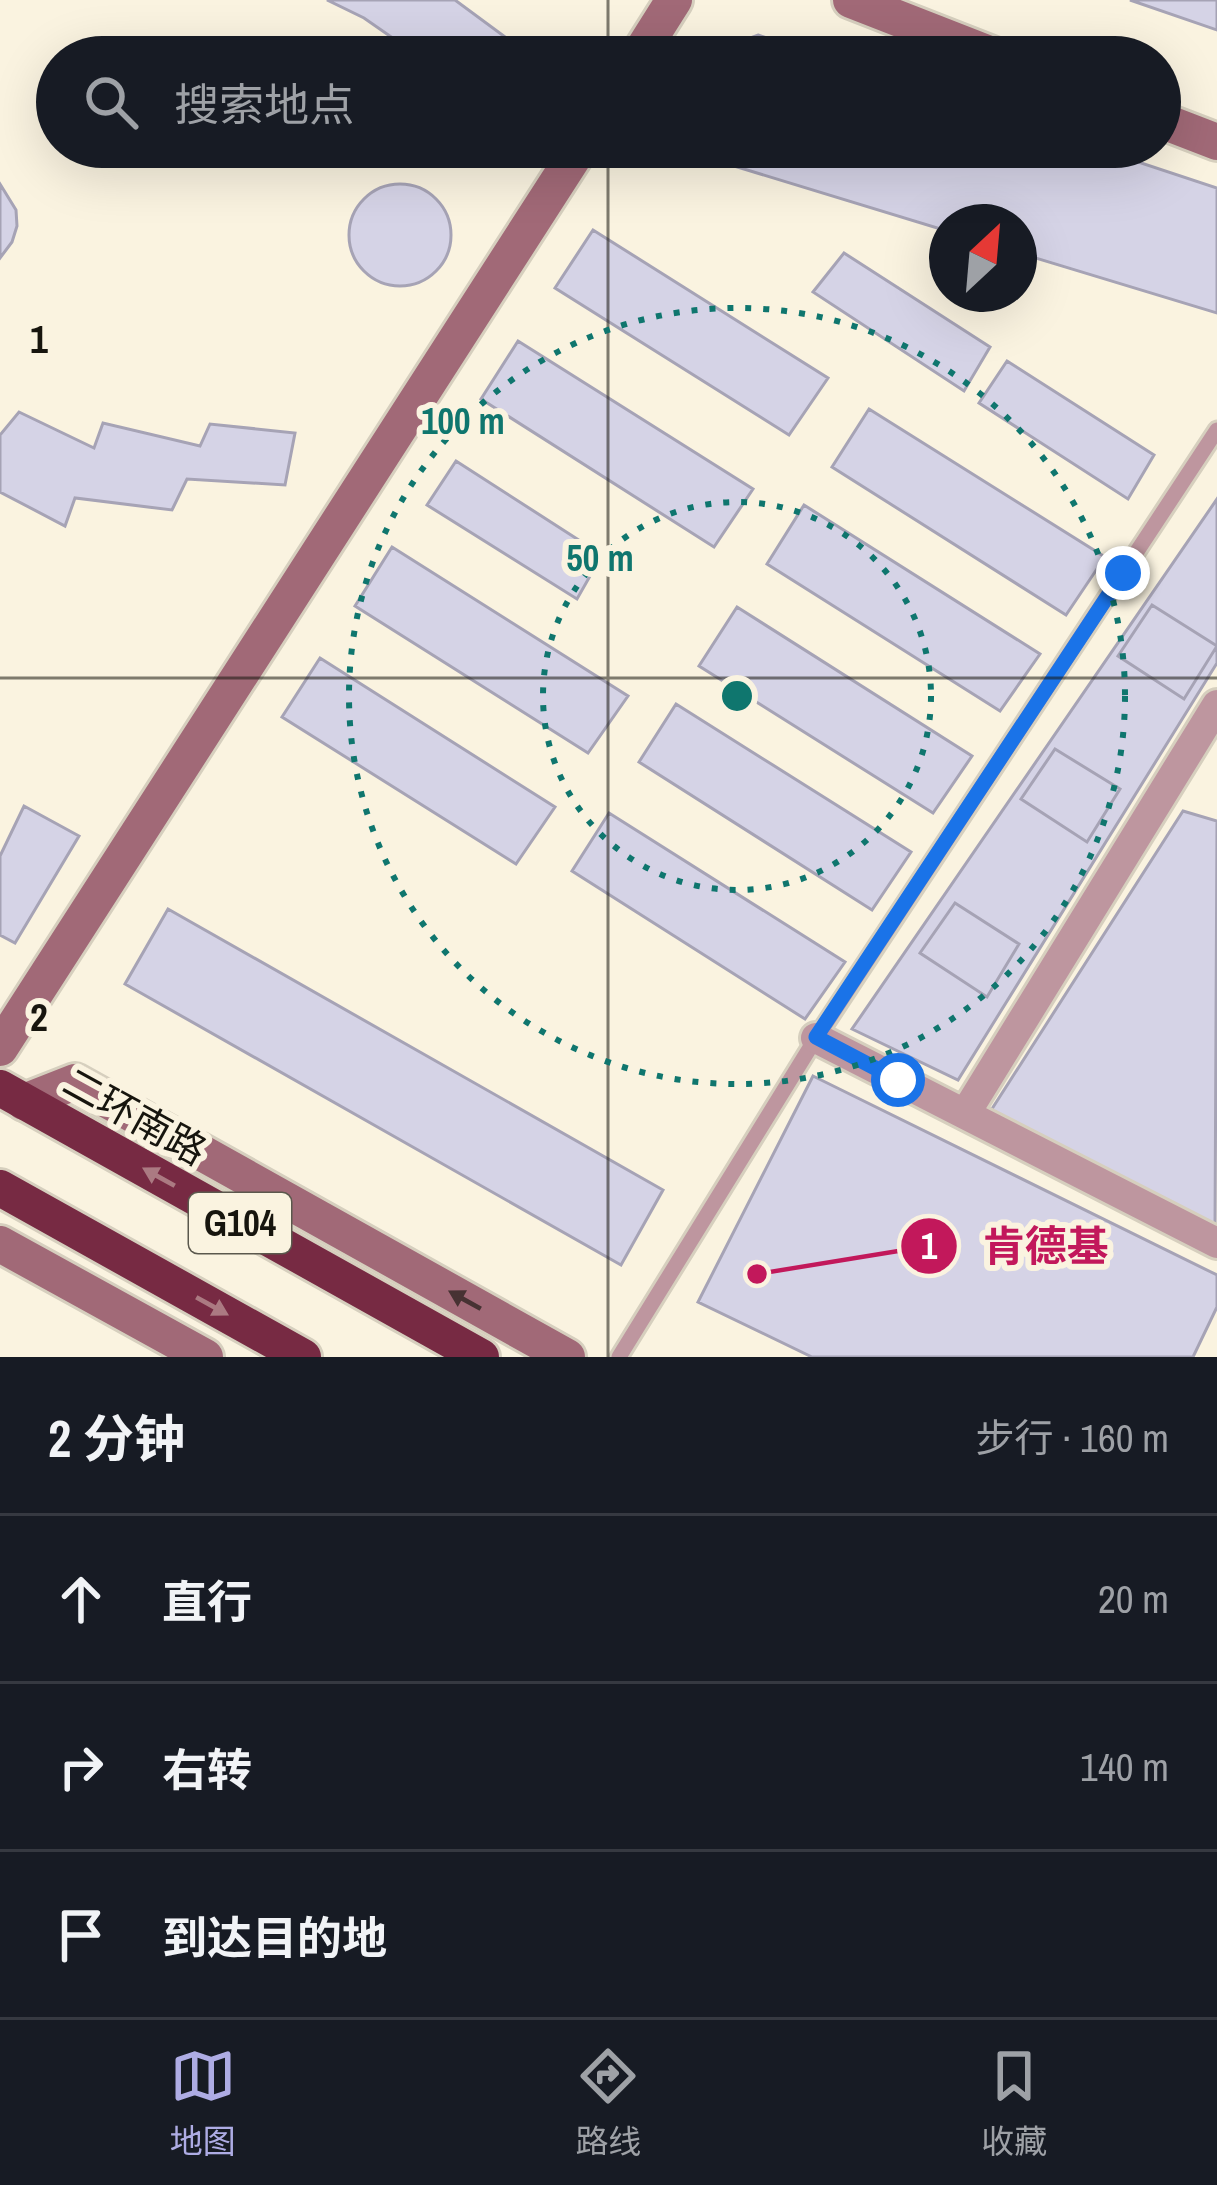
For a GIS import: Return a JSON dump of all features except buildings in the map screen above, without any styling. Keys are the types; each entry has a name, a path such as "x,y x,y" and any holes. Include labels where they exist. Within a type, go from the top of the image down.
{"highway":[{"name":"二环南路","path":"12,1095 481,1357"},
{"name":"G104","path":"0,1188 303,1357"}],"street":[{"path":"651,36 674,0"},
{"path":"850,0 943,36"},
{"path":"1181,128 1217,142"},
{"path":"0,1048 566,168"},
{"path":"964,1114 1217,705"},
{"path":"816,1037 1217,1244"},
{"path":"12,1095 76,1082 567,1357"},
{"path":"0,1244 205,1357"}],"lane":[{"path":"619,1357 816,1037 1217,430"}],"place":[{"name":"肯德基","path":"757,1274"}],"route":[{"path":"898,1080 816,1037 1123,573"}]}
